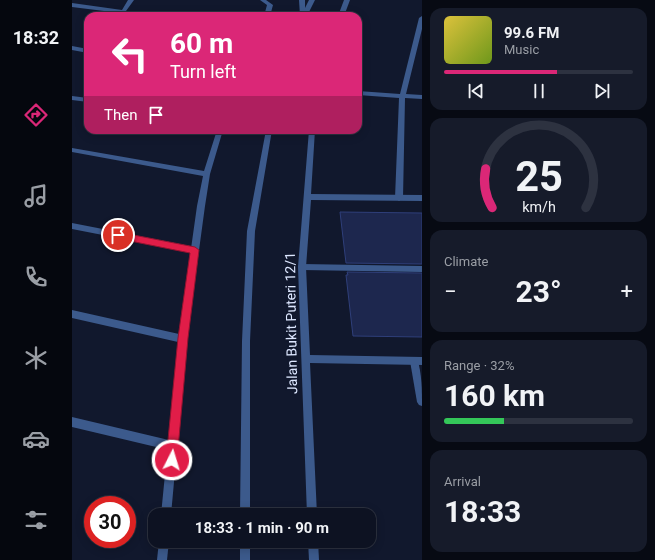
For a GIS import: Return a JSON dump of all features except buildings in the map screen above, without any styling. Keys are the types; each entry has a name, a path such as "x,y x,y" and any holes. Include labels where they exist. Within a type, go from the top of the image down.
{"street":[{"path":"123,12 131,0"},
{"path":"263,0 270,6 268,12"},
{"path":"302,0 303,12"},
{"path":"305,12 312,0"},
{"path":"342,12 347,0"},
{"path":"72,5 111,12"},
{"path":"399,198 402,96 422,18"},
{"path":"72,48 84,50"},
{"path":"362,93 422,97"},
{"path":"72,98 84,100"},
{"path":"167,508 183,338 195,250 207,174 219,134"},
{"path":"245,508 246,341 251,231 268,134"},
{"name":"Jalan Bukit Puteri 12/1","path":"312,134 302,267 312,508"},
{"path":"72,150 207,174"},
{"path":"307,197 422,198"},
{"path":"72,226 195,250"},
{"path":"302,267 422,269"},
{"path":"72,314 183,338"},
{"path":"305,359 418,361 422,402"},
{"path":"72,422 173,446"},
{"path":"162,560 163,548"},
{"path":"245,548 245,560"},
{"path":"313,548 314,560"}],"route":[{"path":"118,235 195,250 183,338 172,460"}]}
